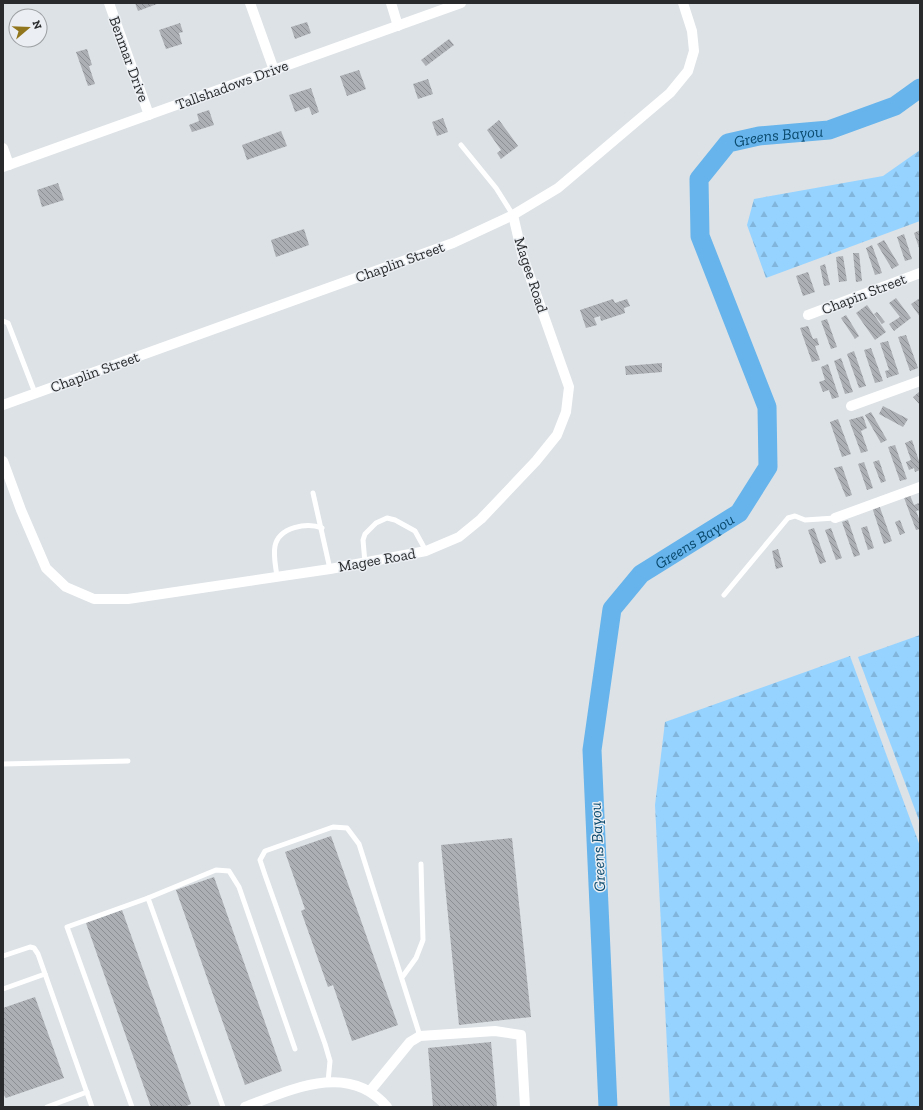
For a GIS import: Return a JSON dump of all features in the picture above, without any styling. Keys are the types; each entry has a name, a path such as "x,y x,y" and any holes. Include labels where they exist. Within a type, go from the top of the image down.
{"street":[{"name":"Benmar Drive","path":"109,3 149,115"},
{"path":"250,3 274,70"},
{"path":"390,3 398,26"},
{"name":"Tallshadows Drive","path":"6,166 461,3"},
{"name":"Chaplin Street","path":"4,402 35,393 453,243 513,215 558,188 670,93 688,71 694,52 692,31 683,3"},
{"path":"3,148 6,166"},
{"name":"Magee Road","path":"3,461 21,510 46,568 66,587 94,598 128,599 330,569 426,551 459,537 481,519 536,461 557,435 566,412 569,387 522,254 513,215"},
{"name":"Chapin Street","path":"808,315 920,273"},
{"path":"851,406 920,381"},
{"path":"835,518 920,487"},
{"path":"370,1091 410,1042 420,1036 495,1031 521,1035 525,1107"},
{"path":"245,1107 266,1103 300,1087 328,1082 348,1083 370,1091 387,1107"}],"lane":[{"path":"461,145 496,188 513,215"},
{"path":"3,321 8,323 35,393"},
{"path":"313,493 330,569"},
{"path":"724,596 788,518 795,516 805,520 835,518"},
{"path":"365,563 363,540 365,534 376,523 388,518 395,520 415,531 426,551"},
{"path":"277,577 275,545 281,536 300,525 312,524 322,528"},
{"path":"3,764 128,761"},
{"path":"328,1082 330,1061 260,860 265,851 333,827 347,828 359,844 420,1036"},
{"path":"402,976 416,958 423,940 421,864"},
{"path":"132,1107 67,927 148,898 216,870 229,871 239,887 295,1049"},
{"path":"148,898 223,1107"},
{"path":"3,956 24,948 34,948 45,974 92,1107"},
{"path":"3,989 45,974"},
{"path":"47,1107 87,1092"}],"green space":[{"path":"920,150 920,221 766,278 747,225 754,199 883,176"},
{"path":"920,635 920,823 858,657"},
{"path":"850,656 920,846 920,1107 670,1107 655,805 665,722"}],"building":[{"path":"135,3 157,3 157,4 138,11"},
{"path":"307,22 311,33 295,39 291,27"},
{"path":"180,23 183,32 179,33 182,44 166,49 159,30"},
{"path":"449,39 454,45 426,66 421,60"},
{"path":"87,49 92,65 89,66 95,84 88,86 76,52"},
{"path":"359,70 366,89 347,96 340,76"},
{"path":"428,79 433,94 418,99 413,84"},
{"path":"311,88 319,112 312,115 309,107 295,112 289,95"},
{"path":"209,110 214,125 192,132 189,125 199,121 197,114"},
{"path":"443,118 448,132 437,136 432,122"},
{"path":"499,120 518,146 501,159 497,153 501,150 487,130"},
{"path":"281,131 287,146 247,160 242,145"},
{"path":"58,183 64,200 42,207 37,190"},
{"path":"304,229 309,245 276,257 271,240"},
{"path":"920,230 920,251 914,233"},
{"path":"904,234 912,259 905,261 897,237"},
{"path":"884,240 899,265 892,269 877,244"},
{"path":"872,245 882,273 875,275 866,248"},
{"path":"853,253 859,253 862,281 856,282"},
{"path":"843,256 847,281 839,282 836,257"},
{"path":"825,264 830,285 824,286 820,266"},
{"path":"808,272 815,292 803,296 796,276"},
{"path":"896,298 911,318 894,331 889,324 900,317 889,303"},
{"path":"920,298 920,317 911,304"},
{"path":"613,299 615,303 627,299 630,306 624,308 625,313 601,321 600,316 594,318 597,325 586,328 580,310"},
{"path":"867,305 886,332 875,340 856,313"},
{"path":"877,312 885,322 882,324 874,314"},
{"path":"846,315 859,336 855,339 841,318"},
{"path":"827,319 837,347 831,349 821,321"},
{"path":"808,326 813,339 817,338 819,345 815,346 820,360 812,362 800,328"},
{"path":"906,335 918,368 910,371 898,337"},
{"path":"888,341 899,374 887,378 885,371 889,370 880,343"},
{"path":"871,348 883,381 875,383 864,350"},
{"path":"854,351 866,386 859,388 847,354"},
{"path":"841,358 853,392 845,394 834,361"},
{"path":"662,363 662,372 626,375 625,366"},
{"path":"828,364 839,397 832,399 829,390 823,392 819,382 825,380 821,367"},
{"path":"919,392 920,393 920,405 913,397"},
{"path":"883,406 908,419 903,427 879,414"},
{"path":"871,412 887,440 881,443 865,415"},
{"path":"863,416 867,428 861,431 868,451 861,453 849,420"},
{"path":"838,419 851,454 842,457 830,422"},
{"path":"912,440 920,464 920,470 915,472 914,468 909,470 906,462 911,460 905,443"},
{"path":"895,445 907,479 900,481 888,447"},
{"path":"879,460 886,481 881,483 873,462"},
{"path":"864,462 873,488 867,490 858,464"},
{"path":"842,466 852,495 846,497 834,468"},
{"path":"909,493 914,505 919,503 920,507 920,510 916,511 920,521 920,529 916,530 903,495"},
{"path":"879,505 892,541 884,544 872,507"},
{"path":"848,520 860,555 854,557 842,522"},
{"path":"900,520 905,533 900,535 895,522"},
{"path":"867,526 874,548 868,550 861,528"},
{"path":"814,528 826,562 820,564 808,530"},
{"path":"831,528 842,558 836,560 825,530"},
{"path":"778,549 783,567 776,569 772,551"},
{"path":"331,836 398,1025 352,1041 333,985 328,987 301,911 305,909 285,852"},
{"path":"512,838 531,1017 459,1025 441,845"},
{"path":"214,877 282,1071 245,1085 176,890"},
{"path":"122,910 191,1104 184,1107 151,1107 86,923"},
{"path":"35,997 64,1078 6,1098 3,1094 3,1008"},
{"path":"491,1042 497,1107 433,1107 428,1048"}],"waterway":[{"name":"Greens Bayou","path":"608,1107 592,750 612,609 641,574 739,513 768,467 767,407 700,236 699,179 728,143 759,136 829,130 895,106 920,88"}]}
